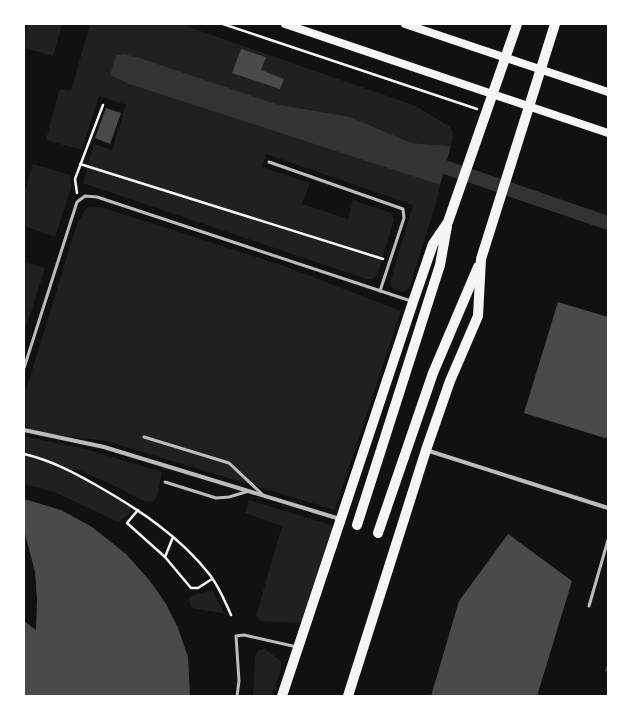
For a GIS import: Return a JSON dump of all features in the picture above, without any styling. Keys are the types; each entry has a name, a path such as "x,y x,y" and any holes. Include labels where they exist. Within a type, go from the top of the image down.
{"main road":[{"path":"285,24 608,133"},
{"path":"405,24 608,92"},
{"path":"357,525 440,265 448,222 517,24"},
{"path":"378,533 433,373 481,259 530,106 540,69 556,24"},
{"path":"282,696 433,244 448,222"},
{"path":"348,696 426,450 450,381 478,316 481,259"}],"street":[{"path":"24,430 104,447 341,519"},
{"path":"426,450 608,508"}],"lane":[{"path":"269,162 403,209 404,218 380,291"},
{"path":"24,368 77,202 85,196 97,197 413,302"},
{"path":"144,437 229,463 263,496"},
{"path":"165,482 216,498 229,497 249,491"},
{"path":"589,606 608,540"},
{"path":"237,696 239,681 236,636 244,635 298,647"}],"path":[{"path":"223,24 487,112"},
{"path":"77,202 75,179 103,105"},
{"path":"80,164 390,261"},
{"path":"24,454 39,457 73,472 159,524 212,579 231,615"},
{"path":"138,510 127,523 165,557 191,588 198,588 212,579"},
{"path":"165,557 173,537"}],"shaded area":[{"path":"28,24 62,24 53,56 24,48 24,39"},
{"path":"90,24 180,24 416,106 450,127 453,133 451,146 412,143 350,117 276,104 124,54 116,55 110,75 129,84 440,185 436,203 409,289 402,292 392,288 390,283 413,205 266,154 262,167 310,183 302,204 348,219 353,200 391,213 394,220 377,275 372,279 366,279 83,183 94,144 112,150 126,105 99,96 82,150 46,140 58,94 61,89 71,91"},
{"path":"124,54 276,104 350,117 412,143 451,146 440,185 129,84 110,75 116,55"},
{"path":"33,164 70,175 71,188 55,237 24,226 24,194"},
{"path":"97,207 287,267 401,311 335,510 106,441 28,431 24,421 24,397 77,224 86,208"},
{"path":"24,262 45,268 24,333"},
{"path":"24,436 85,449 162,472 158,493 154,501 149,502 141,500 119,488 74,468 73,473 131,506 129,514 118,522 57,493 24,484"},
{"path":"249,500 331,525 333,533 304,623 260,621 256,616 282,526 245,513"},
{"path":"212,590 225,614 192,608 188,599 191,596"},
{"path":"265,649 282,662 279,675 272,696 253,696 255,657 259,650"}],"building":[{"path":"241,49 266,57 261,70 284,79 280,89 232,73"},
{"path":"106,108 121,113 110,144 95,138"},
{"path":"558,302 608,317 608,439 524,413"},
{"path":"24,499 61,510 92,527 126,554 150,581 166,604 178,628 188,657 190,696 24,696 24,621 36,630 37,600 35,572 24,530"},
{"path":"508,534 572,581 537,696 431,696 459,601"},
{"path":"608,662 608,672 605,671"}],"waterway":[{"path":"427,161 608,223"}]}
